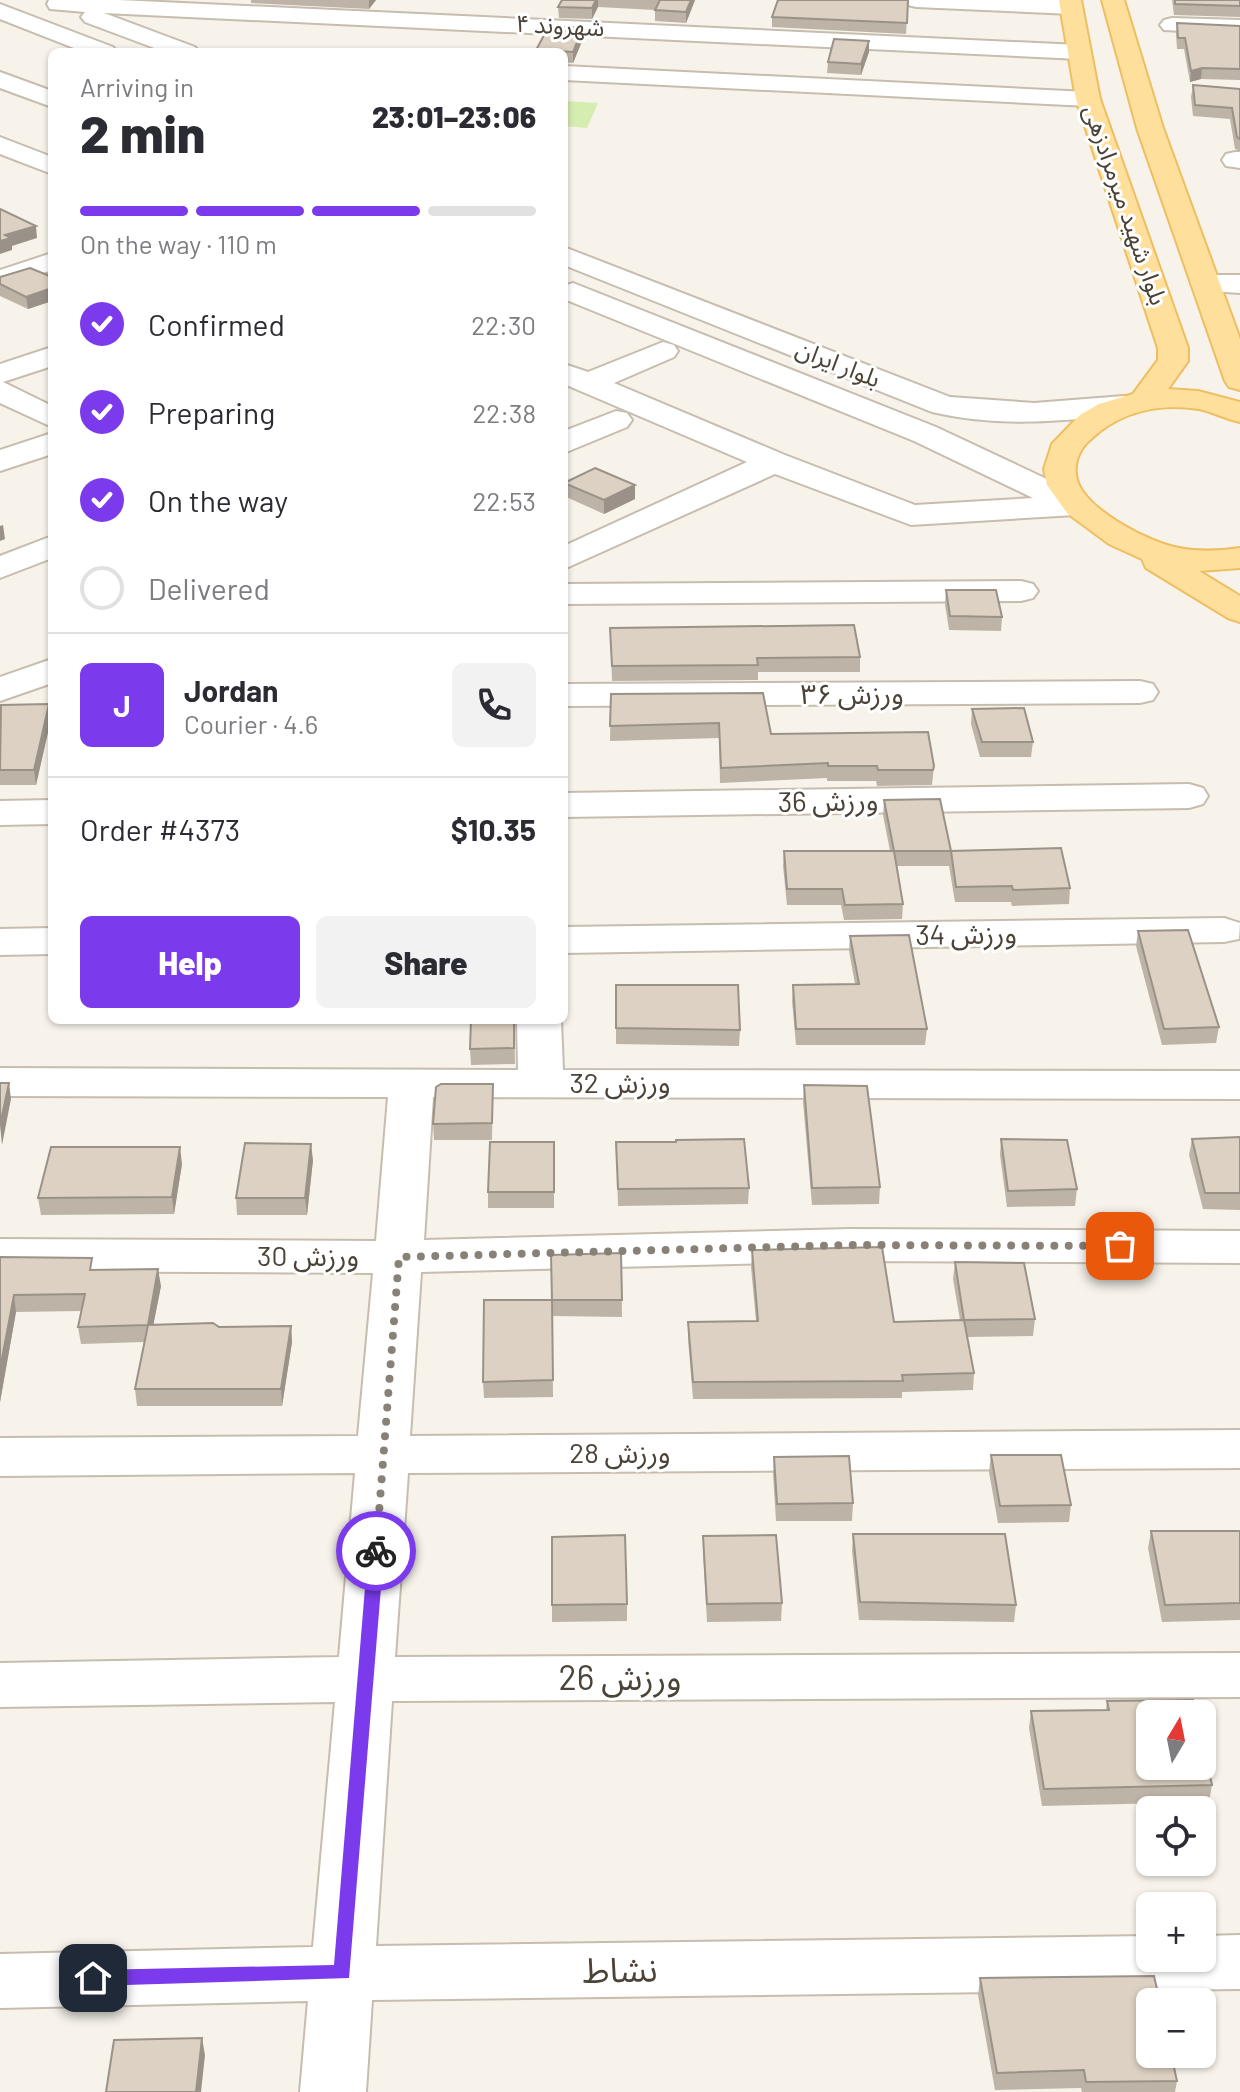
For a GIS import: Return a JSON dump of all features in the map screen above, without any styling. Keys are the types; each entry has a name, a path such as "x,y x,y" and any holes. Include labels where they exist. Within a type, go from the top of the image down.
{"main road":[{"name":"بلوار شهید میرمرادزهی","path":"1113,0 1150,128 1240,381"},
{"name":"بلوار شهید میرمرادزهی","path":"1070,4 1088,99 1173,348 1173,361 1134,403"},
{"path":"1240,413 1192,399 1134,403 1086,424 1064,448 1060,476 1075,505 1110,533 1240,611"},
{"path":"1132,546 1162,556 1197,560 1240,558"}],"street":[{"path":"916,0 1070,4"},
{"path":"54,2 176,48"},
{"name":"شهروند ۴","path":"54,2 429,9 696,33 1079,52"},
{"path":"410,41 429,9"},
{"path":"0,11 95,48"},
{"path":"676,79 696,33 711,11"},
{"path":"1172,25 1240,27"},
{"path":"0,32 48,51"},
{"path":"0,60 48,79"},
{"path":"568,73 1088,99"},
{"path":"0,79 48,98"},
{"path":"0,145 48,164"},
{"path":"568,232 798,321 809,352"},
{"name":"بلوار ایران","path":"568,257 943,405 983,412 1038,415 1134,403"},
{"path":"0,279 48,262"},
{"path":"1205,284 1240,284"},
{"name":"بلوار ایران","path":"568,290 925,434 1075,505"},
{"path":"568,313 964,475 1075,505"},
{"path":"576,378 663,351"},
{"path":"0,374 48,357"},
{"path":"576,378 774,462 911,515 1075,505"},
{"path":"0,391 48,416"},
{"path":"925,434 949,434 965,427 968,422 962,412 943,405"},
{"path":"568,441 616,420"},
{"path":"0,461 48,444"},
{"path":"568,557 774,462"},
{"path":"0,568 48,548"},
{"path":"568,594 1021,591"},
{"path":"0,690 48,672"},
{"name":"ورزش ۳۶","path":"568,695 1140,692"},
{"path":"0,696 48,696"},
{"name":"ورزش 36","path":"568,805 1189,796"},
{"path":"0,813 48,812"},
{"name":"ورزش 34","path":"568,940 1224,930"},
{"path":"0,942 48,941"},
{"path":"539,1024 541,1083"},
{"name":"ورزش 32","path":"0,1082 1240,1085"},
{"path":"333,2092 412,1083"},
{"name":"ورزش 30","path":"0,1255 399,1257 850,1245 1240,1247"},
{"name":"ورزش 28","path":"0,1457 1240,1449"},
{"name":"ورزش 26","path":"0,1685 366,1679 1240,1675"},
{"name":"نشاط","path":"0,1981 342,1973 1240,1962"}],"green space":[{"path":"568,101 598,103 587,128 568,126"}],"building":[{"path":"562,0 596,0 592,8 558,7"},
{"path":"660,0 691,0 686,12 655,10"},
{"path":"778,0 908,0 907,23 772,17"},
{"path":"1175,0 1240,0 1240,6 1175,4"},
{"path":"1177,23 1240,26 1240,69 1202,68 1191,71 1185,38 1178,38"},
{"path":"549,26 583,28 573,52 568,52 568,48 537,48"},
{"path":"834,39 869,41 861,64 828,62"},
{"path":"1193,85 1240,89 1240,139 1237,137 1232,108 1195,105"},
{"path":"0,209 36,226 5,235 11,238 0,241"},
{"path":"30,268 48,275 48,289 26,297 0,284 0,277"},
{"path":"595,468 635,485 604,500 568,485 568,481"},
{"path":"946,590 996,590 1002,617 950,616"},
{"path":"854,625 860,657 757,658 758,665 612,666 610,628"},
{"path":"763,693 771,734 928,732 933,770 878,770 877,766 828,766 828,763 721,768 719,723 610,726 611,694"},
{"path":"48,704 34,770 0,770 1,705"},
{"path":"1024,708 1033,742 982,742 972,709"},
{"path":"940,799 951,851 894,851 884,800"},
{"path":"1061,848 1070,888 1013,890 1012,886 956,887 951,851"},
{"path":"784,851 894,851 903,904 845,905 842,889 787,889"},
{"path":"1188,930 1219,1027 1164,1029 1138,931"},
{"path":"909,935 927,1029 796,1029 793,985 859,984 850,936"},
{"path":"616,985 738,985 740,1030 616,1028"},
{"path":"471,1024 514,1024 514,1048 470,1049"},
{"path":"0,1083 9,1083 0,1125"},
{"path":"441,1084 493,1084 492,1123 433,1124 436,1087"},
{"path":"804,1085 867,1086 880,1187 812,1188"},
{"path":"1240,1137 1240,1193 1205,1193 1192,1139"},
{"path":"744,1139 749,1188 618,1189 616,1142"},
{"path":"1001,1139 1067,1140 1077,1189 1008,1191"},
{"path":"490,1142 554,1142 554,1192 488,1192"},
{"path":"245,1143 311,1144 305,1198 236,1198"},
{"path":"51,1147 180,1147 172,1197 38,1198"},
{"path":"882,1247 894,1322 964,1320 974,1373 902,1375 903,1381 693,1382 688,1322 758,1321 752,1250"},
{"path":"621,1253 622,1300 552,1300 551,1255"},
{"path":"0,1257 92,1258 90,1270 158,1269 148,1325 78,1327 85,1294 14,1295 0,1369"},
{"path":"955,1262 1024,1263 1035,1319 964,1320"},
{"path":"484,1300 552,1300 553,1380 483,1382"},
{"path":"213,1323 219,1327 291,1326 281,1389 135,1389 148,1325"},
{"path":"991,1455 1061,1455 1071,1505 1000,1506"},
{"path":"849,1456 853,1503 777,1504 774,1457"},
{"path":"1151,1531 1240,1531 1240,1603 1165,1605"},
{"path":"853,1534 1005,1534 1016,1605 860,1602"},
{"path":"625,1535 627,1604 552,1605 552,1537"},
{"path":"776,1535 782,1603 707,1604 703,1536"},
{"path":"1107,1701 1136,1701 1136,1780 1211,1780 1212,1785 1044,1789 1031,1711 1109,1710"},
{"path":"1154,1976 1157,1988 1136,1988 1136,2068 1174,2068 1177,2081 1086,2082 1084,2070 997,2073 980,1978"},
{"path":"202,2038 196,2092 106,2092 114,2040"}],"way so far":[{"path":"376,1551 399,1257 850,1245 1120,1246"}],"route":[{"path":"93,1978 342,1973 376,1551"}]}
